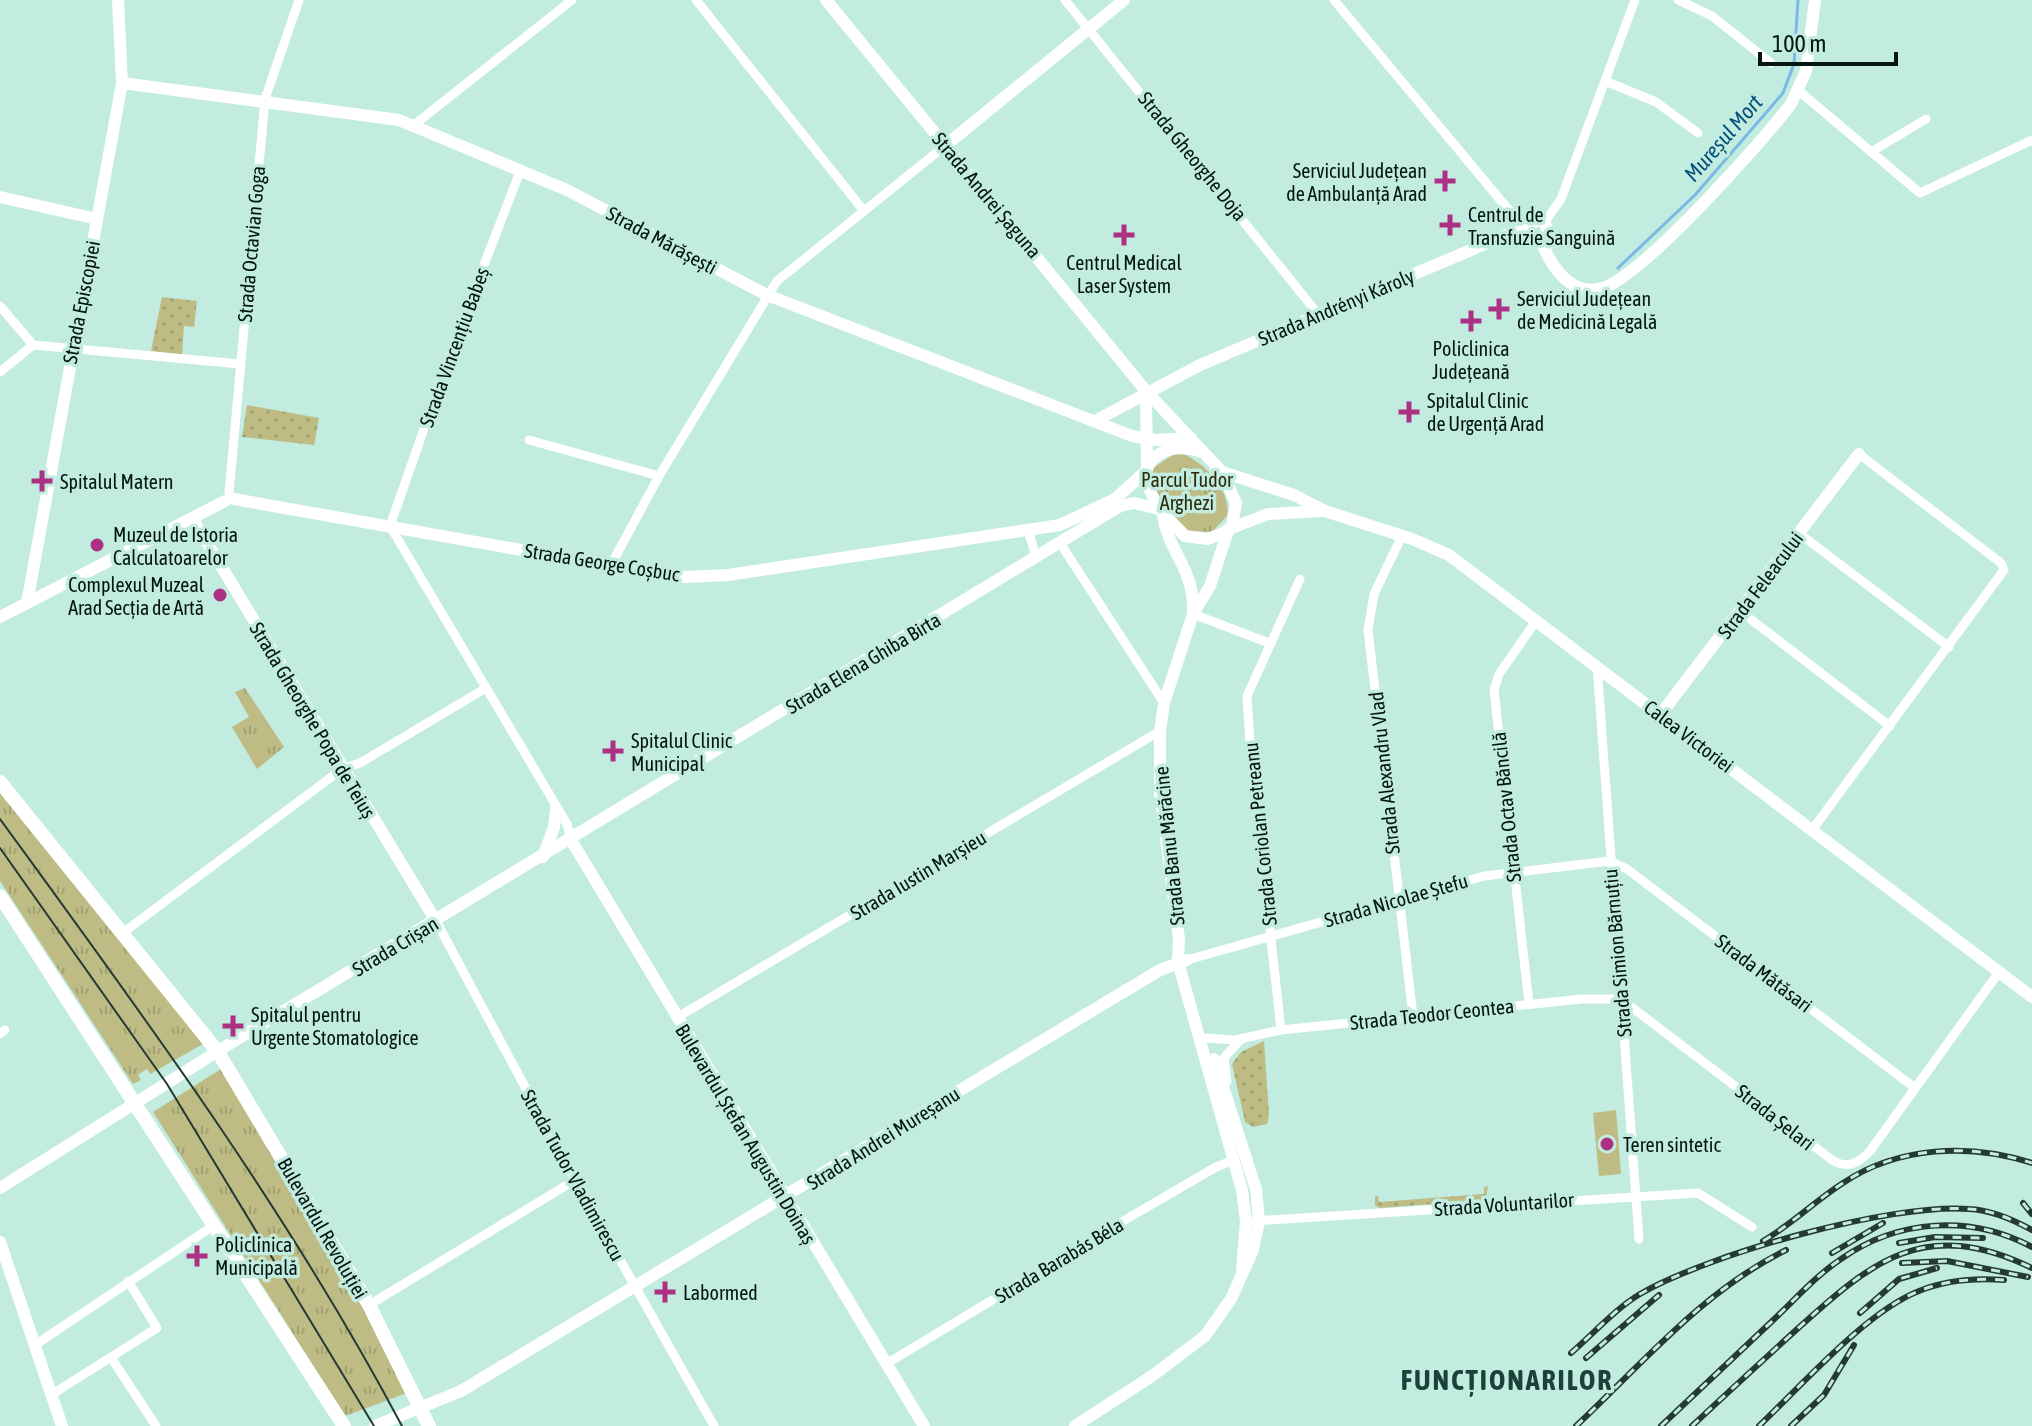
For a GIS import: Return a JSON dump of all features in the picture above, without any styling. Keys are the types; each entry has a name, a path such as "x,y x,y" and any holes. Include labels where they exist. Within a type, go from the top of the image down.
{"main road":[{"name":"Bulevardul Revoluției","path":"0,782 218,1052 369,1305 429,1426"},
{"path":"0,896 344,1426"}],"street":[{"name":"Strada Episcopiei","path":"27,603 122,83 118,0"},
{"name":"Strada Octavian Goga","path":"229,498 265,99 299,0"},
{"path":"414,125 572,0"},
{"path":"696,0 864,211"},
{"name":"Strada Andrei Șaguna","path":"826,0 1146,391 1202,452"},
{"name":"Strada Gheorghe Doja","path":"1065,0 1318,314"},
{"path":"611,565 659,476 767,295 781,277 1124,0"},
{"path":"1334,0 1508,209 1536,229 1554,267 1578,288 1598,290 1624,279 1770,129 1799,91 1806,71 1815,0"},
{"path":"1678,0 1712,16 1771,63"},
{"path":"1536,229 1561,199 1633,1"},
{"path":"1605,81 1656,102 1698,133"},
{"name":"Strada Mărășești","path":"122,83 265,99 387,117 414,125 521,169 767,295 1147,439 1191,438"},
{"path":"1799,91 1918,192 1926,192 2032,140"},
{"path":"1871,152 1926,119"},
{"name":"Strada Vincențiu Babeș","path":"390,526 455,340 521,169"},
{"path":"0,197 97,219"},
{"name":"Strada Andrényi Károly","path":"1146,391 1511,233 1536,229"},
{"path":"0,306 33,345 240,364"},
{"path":"0,372 33,345"},
{"path":"1095,421 1146,391 1147,439 1146,470 1146,485 1161,511 1190,538 1208,539 1228,530 1236,503 1222,472 1202,452 1180,447 1167,449 1146,470"},
{"path":"529,440 659,476"},
{"path":"1812,830 2002,573 2001,563 1859,454"},
{"name":"Strada Feleacului","path":"1660,715 1859,454"},
{"name":"Strada George Coșbuc","path":"229,498 668,575 711,577 1074,521 1116,498 1146,470"},
{"name":"Calea Victoriei","path":"1222,472 1294,495 1325,511 1449,555 2032,997"},
{"path":"0,617 229,498"},
{"name":"Strada Elena Ghiba Birta","path":"571,840 1125,504 1161,511"},
{"name":"Strada Banu Mărăcine","path":"1161,511 1166,530 1192,584 1193,614"},
{"name":"Calea Victoriei","path":"1228,530 1268,514 1325,511"},
{"name":"Strada Gheorghe Popa de Teiuș","path":"192,518 436,921"},
{"path":"390,526 567,824 571,840"},
{"path":"1028,530 1036,557"},
{"name":"Strada Banu Mărăcine","path":"1228,530 1210,586 1193,614 1164,703 1160,731 1160,793 1182,961 1234,1160 1246,1221 1242,1271"},
{"path":"1800,534 1949,647"},
{"name":"Strada Alexandru Vlad","path":"1402,536 1374,594 1368,616 1413,1016"},
{"path":"1060,543 1164,703"},
{"name":"Strada Coriolan Petreanu","path":"1281,1030 1247,703 1269,643 1300,579"},
{"path":"1740,611 1890,726"},
{"path":"1193,614 1269,643"},
{"name":"Strada Octav Băncilă","path":"1529,1004 1494,686 1536,621"},
{"name":"Strada Simion Bărnuțiu","path":"1597,666 1639,1239"},
{"path":"124,932 342,769 360,763 486,688"},
{"name":"Strada Iustin Marșieu","path":"676,1018 1160,731"},
{"path":"543,857 554,827 556,809"},
{"name":"Strada Crișan","path":"218,1052 571,840"},
{"name":"Bulevardul Ștefan Augustin Doinaș","path":"571,840 924,1426"},
{"name":"Strada Nicolae Ștefu","path":"1182,961 1398,899 1513,870 1610,861"},
{"name":"Strada Mătăsari","path":"1610,861 1627,869 1915,1088"},
{"name":"Strada Tudor Vladimirescu","path":"436,921 575,1180 714,1426"},
{"name":"Strada Banu Mărăcine","path":"1182,961 1256,1189 1259,1221"},
{"name":"Strada Andrei Mureșanu","path":"421,1410 461,1391 785,1198 1005,1062 1182,961"},
{"path":"1915,1088 1999,972"},
{"name":"Strada Teodor Ceontea","path":"1207,1038 1243,1038 1281,1030 1529,1004 1621,999"},
{"name":"Strada Șelari","path":"1621,999 1844,1166 1853,1164 1870,1151 1915,1088"},
{"path":"1224,1092 1227,1082 1224,1058 1243,1038"},
{"path":"0,1188 218,1052"},
{"name":"Strada Barabás Béla","path":"886,1364 1179,1188 1234,1160"},
{"path":"369,1305 575,1180"},
{"name":"Strada Voluntarilor","path":"1246,1221 1698,1193 1752,1227"},
{"path":"1075,1426 1192,1348 1224,1311 1256,1241 1259,1221"},
{"path":"35,1345 213,1226"},
{"path":"0,1242 62,1426"},
{"path":"51,1395 157,1328 128,1281"},
{"path":"112,1359 156,1426"},
{"path":"375,1426 421,1410"}],"green space":[{"path":"162,297 197,301 194,327 184,326 182,355 151,351"},
{"path":"247,405 319,418 314,445 242,437"},
{"name":"Parcul Tudor Arghezi","path":"1177,452 1205,468 1225,496 1227,516 1212,532 1189,531 1157,495 1153,468"},
{"path":"245,688 284,747 257,769 232,727 249,717 235,692"},
{"path":"0,790 203,1044 150,1074 147,1069 138,1075 141,1080 133,1084 0,881"},
{"path":"1264,1041 1269,1116 1267,1124 1253,1127 1245,1122 1232,1064 1241,1052"},
{"path":"221,1069 362,1303 407,1393 345,1416 153,1112"},
{"name":"Teren sintetic","path":"1616,1110 1621,1174 1599,1176 1593,1113"},
{"path":"1488,1186 1486,1200 1379,1208 1375,1205 1375,1196 1378,1196 1379,1202 1484,1194 1484,1187"}],"waterway":[{"name":"Mureșul Mort","path":"1618,268 1695,195 1783,93 1794,64 1798,0"}],"tram line":[{"path":"0,819 212,1115 311,1268 402,1426"},
{"path":"0,848 167,1084 374,1426"}],"railway":[{"path":"1763,1241 1843,1183 1887,1161 1911,1155 1959,1151 1984,1152 2032,1163"},
{"path":"2023,1203 2032,1214"},
{"path":"1571,1353 1640,1294 1709,1263 1801,1234 1894,1214 1935,1209 1985,1211 2032,1230"},
{"path":"1832,1253 1883,1223"},
{"path":"1661,1426 1812,1282 1863,1246 1910,1229 1959,1226 1984,1229 2032,1247"},
{"path":"1899,1243 1935,1237 1983,1238"},
{"path":"1692,1426 1849,1284 1902,1254 1930,1247 1960,1246 1994,1253 2032,1268"},
{"path":"1576,1426 1701,1307 1756,1267 1786,1250"},
{"path":"1902,1263 1947,1261 2028,1277"},
{"path":"1860,1313 1899,1279 1937,1268"},
{"path":"1759,1426 1835,1351 1899,1301 1929,1287 1950,1282 2004,1280"},
{"path":"1586,1358 1659,1295"},
{"path":"1791,1426 1824,1395 1854,1345"}],"place":[{"name":"Serviciul Județean de Ambulanță Arad","path":"1445,181"},
{"name":"Centrul de Transfuzie Sanguină","path":"1450,225"},
{"name":"Centrul Medical Laser System","path":"1124,235"},
{"name":"Serviciul Județean de Medicină Legală","path":"1499,309"},
{"name":"Policlinica Județeană","path":"1471,321"},
{"name":"Spitalul Clinic de Urgență Arad","path":"1409,412"},
{"name":"Spitalul Matern","path":"42,481"},
{"name":"Muzeul de Istoria Calculatoarelor","path":"97,545"},
{"name":"Complexul Muzeal Arad Secția de Artă","path":"220,595"},
{"name":"Spitalul Clinic Municipal","path":"613,751"},
{"name":"Spitalul pentru Urgente Stomatologice","path":"233,1026"},
{"name":"Teren sintetic","path":"1607,1144"},
{"name":"Policlinica Municipală","path":"197,1256"},
{"name":"Labormed","path":"665,1292"}],"district":[{"name":"FUNCȚIONARILOR","path":"1507,1380"}]}
